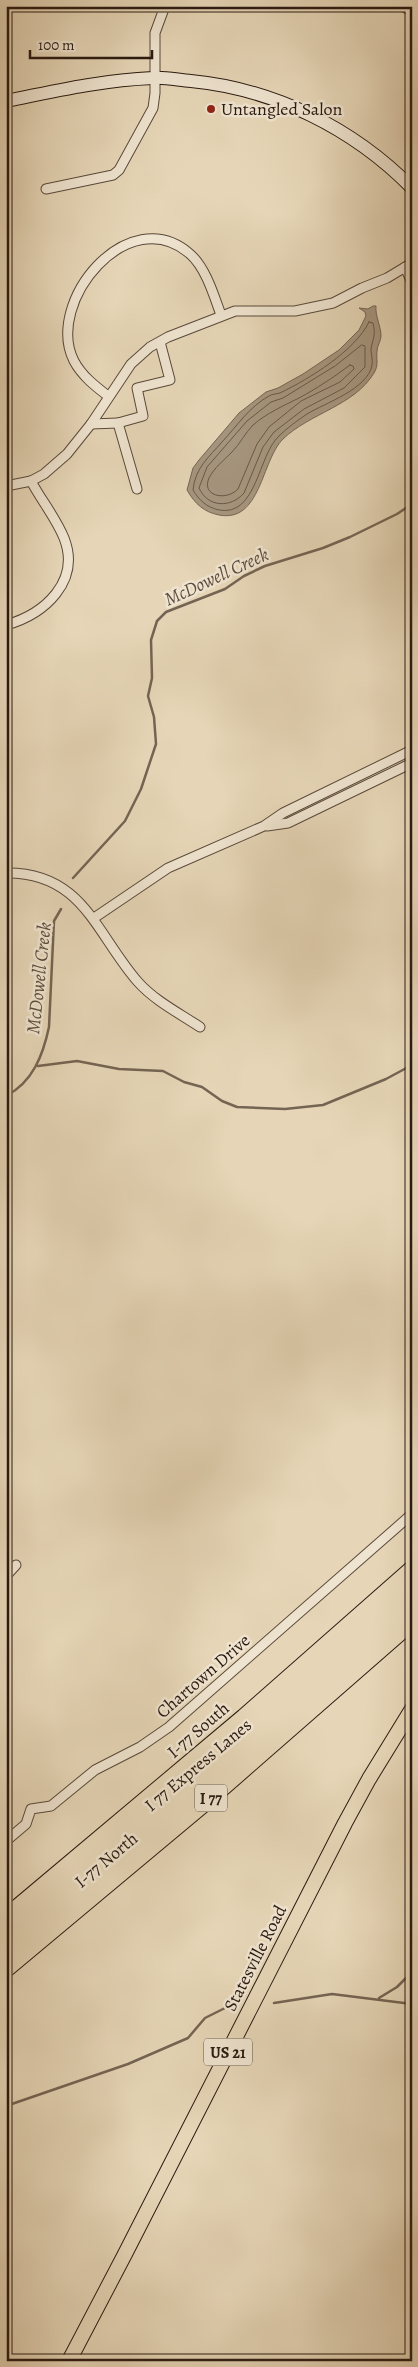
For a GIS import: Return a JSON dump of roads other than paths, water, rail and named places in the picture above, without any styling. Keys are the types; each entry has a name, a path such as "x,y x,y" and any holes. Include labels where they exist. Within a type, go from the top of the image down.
{"highway":[{"name":"I-77 South","path":"6,1917 244,1717 412,1569"},
{"name":"I 77 Express Lanes","path":"6,1934 210,1764 412,1587"},
{"name":"I 77 Express Lanes","path":"6,1952 412,1604"},
{"path":"336,1671 412,1622"},
{"name":"I-77 North","path":"6,1970 213,1796 412,1622"},
{"path":"31,1913 105,1835"}],"main road":[{"name":"Statesville Road","path":"68,2361 341,1831 377,1765 412,1709"}],"street":[{"path":"46,189 113,175 119,170 153,108 155,77 154,33 165,6"},
{"path":"405,6 412,9"},
{"path":"6,101 87,85 155,77 215,83 273,98 319,119 350,138 383,162 412,188"},
{"path":"108,396 85,376 74,361 68,336 70,314 80,290 96,267 113,250 132,241 144,240 160,240 183,248 199,264 221,315"},
{"path":"6,486 31,481 60,460 91,424 131,364 140,354 160,342 221,315 246,310 295,310 333,303 387,278 408,265 412,283"},
{"path":"91,424 118,423 143,416 137,388 170,380 160,342"},
{"path":"118,423 137,489"},
{"path":"6,625 27,618 48,604 61,588 67,569 68,553 63,537 31,481"},
{"path":"94,918 184,860 264,826 283,813 412,750"},
{"path":"264,826 288,823 412,763"},
{"path":"6,873 28,874 53,882 79,900 94,918 126,968 140,983 158,1000 200,1027"},
{"name":"Chartown Drive","path":"6,1841 26,1824 31,1808 51,1806 95,1770 140,1747 168,1727 412,1514"},
{"path":"6,1576 16,1565"}],"water":[{"path":"376,306 381,338 377,349 376,370 365,384 344,402 306,422 283,439 270,461 259,488 244,510 233,515 219,515 200,507 187,490 193,468 239,413 266,392 278,388 303,374 339,350 359,330 366,316 365,312 359,308 368,309"}],"waterway":[{"name":"McDowell Creek","path":"73,878 125,821 141,789 156,744 154,717 148,696 152,678 151,640 157,621 166,612 225,589 244,576 265,566 323,548 350,537 397,514 412,504"},
{"name":"McDowell Creek","path":"6,1096 30,1075 44,1048 49,1027 54,921 61,909"},
{"path":"38,1066 77,1061 119,1069 163,1071 184,1082 202,1087 222,1101 237,1107 285,1109 323,1105 386,1079 412,1065"},
{"path":"379,1998 397,1987 412,1972"},
{"path":"274,2003 332,1994 412,2004"},
{"path":"6,2106 128,2064 188,2038 205,2018 231,2005"}],"place":[{"name":"Untangled Salon","path":"211,109"}]}
